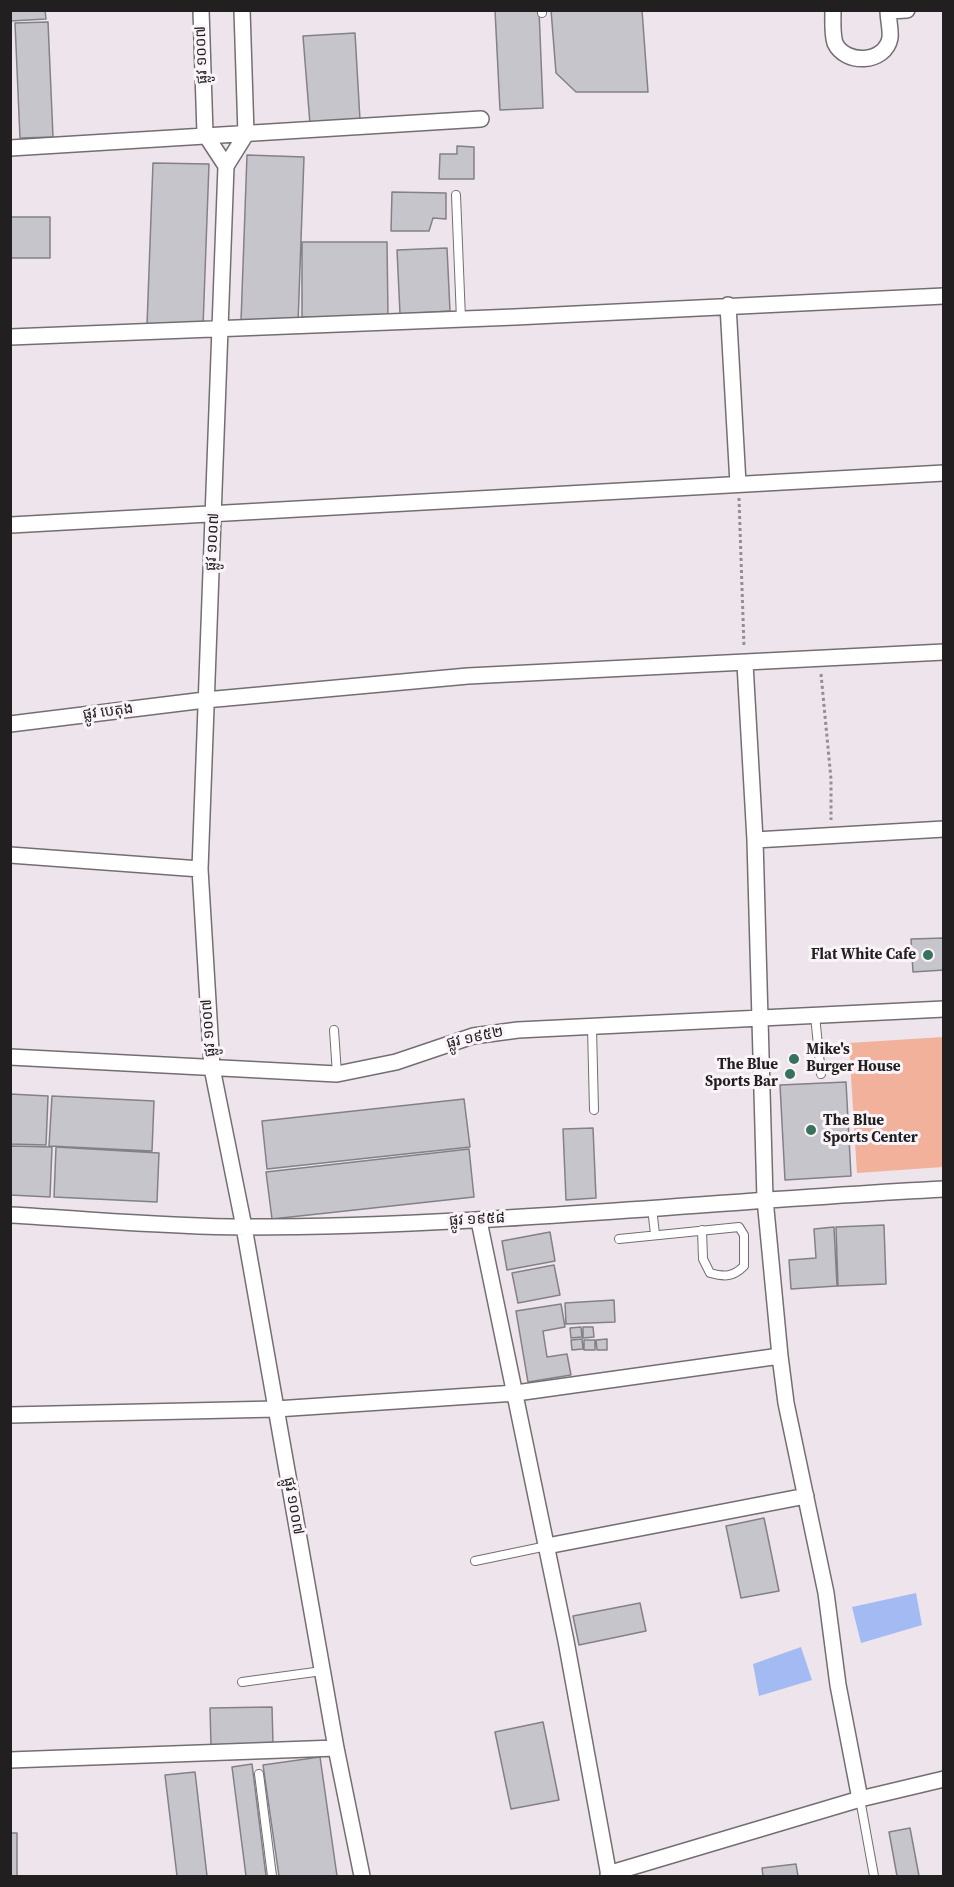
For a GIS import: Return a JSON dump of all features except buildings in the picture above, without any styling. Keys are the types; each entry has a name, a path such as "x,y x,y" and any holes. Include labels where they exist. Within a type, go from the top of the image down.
{"street":[{"name":"ផ្លូវ ១០០៧","path":"201,10 205,134"},
{"path":"205,134 226,166 246,134 242,10"},
{"path":"832,10 835,42 843,53 852,58 866,59 882,52 890,39 888,11 907,10"},
{"path":"10,148 205,134 246,134 481,119"},
{"name":"ផ្លូវ ១០០៧","path":"226,166 215,513 205,700 200,869 212,1068 244,1227 322,1671 362,1876"},
{"path":"10,337 944,296"},
{"path":"728,305 738,484"},
{"path":"11,525 944,473"},
{"name":"ផ្លូវ បេតុង","path":"10,724 205,700 468,676 745,664 944,652"},
{"path":"745,664 755,840 765,1199 780,1356 786,1403 826,1593 838,1685 860,1799"},
{"path":"755,840 944,829"},
{"path":"10,855 200,869"},
{"name":"ផ្លូវ ១៩៥២","path":"10,1057 337,1074 396,1062 474,1036 518,1030 944,1009"},
{"name":"ផ្លូវ ១៩៥៨","path":"10,1215 244,1227 479,1221 765,1199 944,1189"},
{"path":"479,1221 547,1546 608,1875 860,1799 944,1779"},
{"path":"10,1415 276,1409 516,1393 780,1356"},
{"path":"547,1546 806,1496"},
{"path":"10,1760 336,1748"}],"lane":[{"path":"456,195 461,319"},
{"path":"815,1016 821,1074"},
{"path":"592,1028 594,1110"},
{"path":"334,1030 337,1074"},
{"path":"652,1208 655,1234"},
{"path":"619,1239 655,1234 702,1230 739,1227 742,1230 744,1266 736,1274 722,1276 710,1273 703,1259 702,1230"},
{"path":"475,1561 547,1546"},
{"path":"242,1682 322,1671"},
{"path":"259,1774 272,1876"},
{"path":"860,1799 874,1876"}],"path":[{"path":"738,484 745,664"},
{"path":"819,660 831,779 831,837"}],"shaded area":[{"path":"943,1037 943,1167 857,1173 849,1043"}],"water":[{"path":"916,1593 922,1625 861,1643 852,1607"},
{"path":"801,1647 812,1680 759,1696 753,1664"}],"place":[{"name":"Flat White Cafe","path":"928,955"},
{"name":"Mike's Burger House","path":"794,1059"},
{"name":"The Blue Sports Bar","path":"790,1074"},
{"name":"The Blue Sports Center","path":"811,1130"}]}
